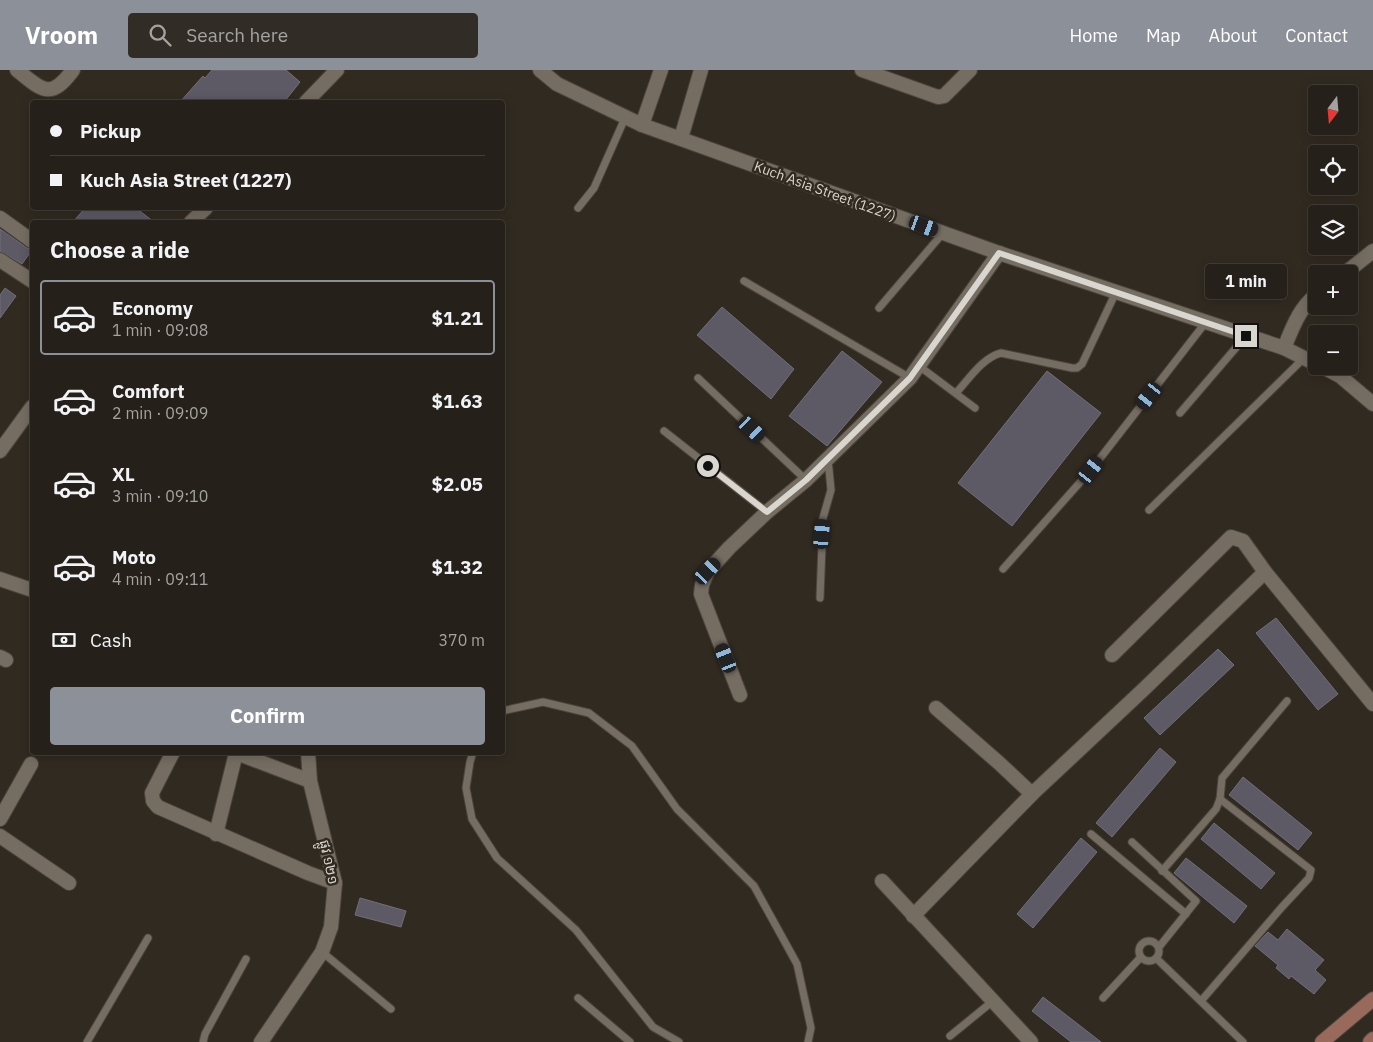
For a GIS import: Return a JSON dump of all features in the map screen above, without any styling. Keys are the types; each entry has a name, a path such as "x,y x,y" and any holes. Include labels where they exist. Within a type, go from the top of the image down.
{"main road":[{"path":"1322,1042 1373,999"},
{"path":"1370,1042 1373,1039"}],"street":[{"path":"16,70 41,89 53,90 73,70"},
{"name":"Kuch Asia Street (1227)","path":"540,70 557,84 642,125 999,253 1284,348 1308,359"},
{"path":"642,125 661,70"},
{"path":"681,138 701,70"},
{"path":"862,70 938,97 944,96 970,70"},
{"path":"308,100 333,72"},
{"path":"196,220 204,210"},
{"path":"0,218 30,239"},
{"path":"1356,265 1373,252"},
{"path":"740,695 701,594 702,585 708,571 729,548 767,512 806,480 910,378 999,253"},
{"path":"0,260 30,280"},
{"path":"1284,348 1297,318 1308,301"},
{"path":"1338,375 1373,404"},
{"path":"0,451 27,423"},
{"path":"1112,655 1231,537 1243,541 1265,572 1373,704"},
{"path":"913,916 1032,794 1265,572"},
{"path":"0,579 30,589"},
{"path":"936,708 1000,763 1032,794"},
{"path":"171,755 152,793 153,801 158,807 216,834 335,883"},
{"path":"216,834 235,755"},
{"path":"240,755 310,781"},
{"name":"ផ្លូវ ១២១","path":"262,1042 322,952 332,927 335,883 310,781 308,755"},
{"path":"0,819 31,764"},
{"path":"0,836 69,883"},
{"path":"882,881 1032,1042"}],"lane":[{"path":"578,208 594,188 625,118"},
{"path":"879,308 943,233"},
{"path":"744,281 910,378"},
{"path":"956,394 986,360 1001,353 1077,368 1082,364 1116,292"},
{"path":"1003,569 1091,470 1206,322"},
{"path":"1180,413 1246,336"},
{"path":"1149,510 1308,362"},
{"path":"919,366 975,408"},
{"path":"698,378 806,480"},
{"path":"664,431 767,512"},
{"path":"820,598 823,518 831,490 828,459"},
{"path":"1162,871 1212,814 1220,799 1222,778 1287,701"},
{"path":"505,710 543,702 589,713 632,746 677,809 754,886 797,964 811,1028 808,1042"},
{"path":"472,755 466,788 472,819 497,858 576,930 653,1027 679,1042"},
{"path":"1201,1001 1309,878 1311,870 1220,799"},
{"path":"1091,834 1186,914"},
{"path":"1132,842 1196,901 1159,947"},
{"path":"87,1042 148,938"},
{"path":"1140,958 1138,951 1140,945 1147,941 1154,942 1159,947 1160,953 1157,959"},
{"path":"322,952 392,1008"},
{"path":"1140,958 1145,960 1157,959 1244,1042"},
{"path":"1103,998 1140,958"},
{"path":"203,1042 205,1034 246,959"},
{"path":"578,998 630,1042"},
{"path":"950,1036 993,1001"}],"building":[{"path":"212,70 286,70 300,82 286,100 182,100 203,76 205,78"},
{"path":"83,210 139,210 151,220 75,220"},
{"path":"0,229 30,249 30,253 22,264 0,251"},
{"path":"5,288 16,296 0,318 0,295"},
{"path":"722,307 794,369 771,399 697,335"},
{"path":"842,351 882,382 827,446 789,416"},
{"path":"1047,371 1101,413 1012,526 958,483"},
{"path":"1276,618 1338,694 1318,710 1256,633"},
{"path":"1218,649 1234,665 1160,735 1144,718"},
{"path":"1160,748 1176,762 1112,837 1096,823"},
{"path":"1243,777 1312,833 1298,850 1229,795"},
{"path":"1214,823 1275,873 1261,889 1201,839"},
{"path":"1081,838 1097,852 1033,928 1017,914"},
{"path":"1186,858 1247,906 1234,923 1174,873"},
{"path":"360,898 406,911 401,927 355,915"},
{"path":"1287,929 1324,960 1315,970 1326,980 1314,994 1291,976 1289,979 1276,968 1278,965 1255,946 1268,932 1278,940"},
{"path":"1043,997 1101,1042 1071,1042 1032,1011"}],"route":[{"path":"708,466 767,512 806,480 910,378 999,253 1246,336"}]}
